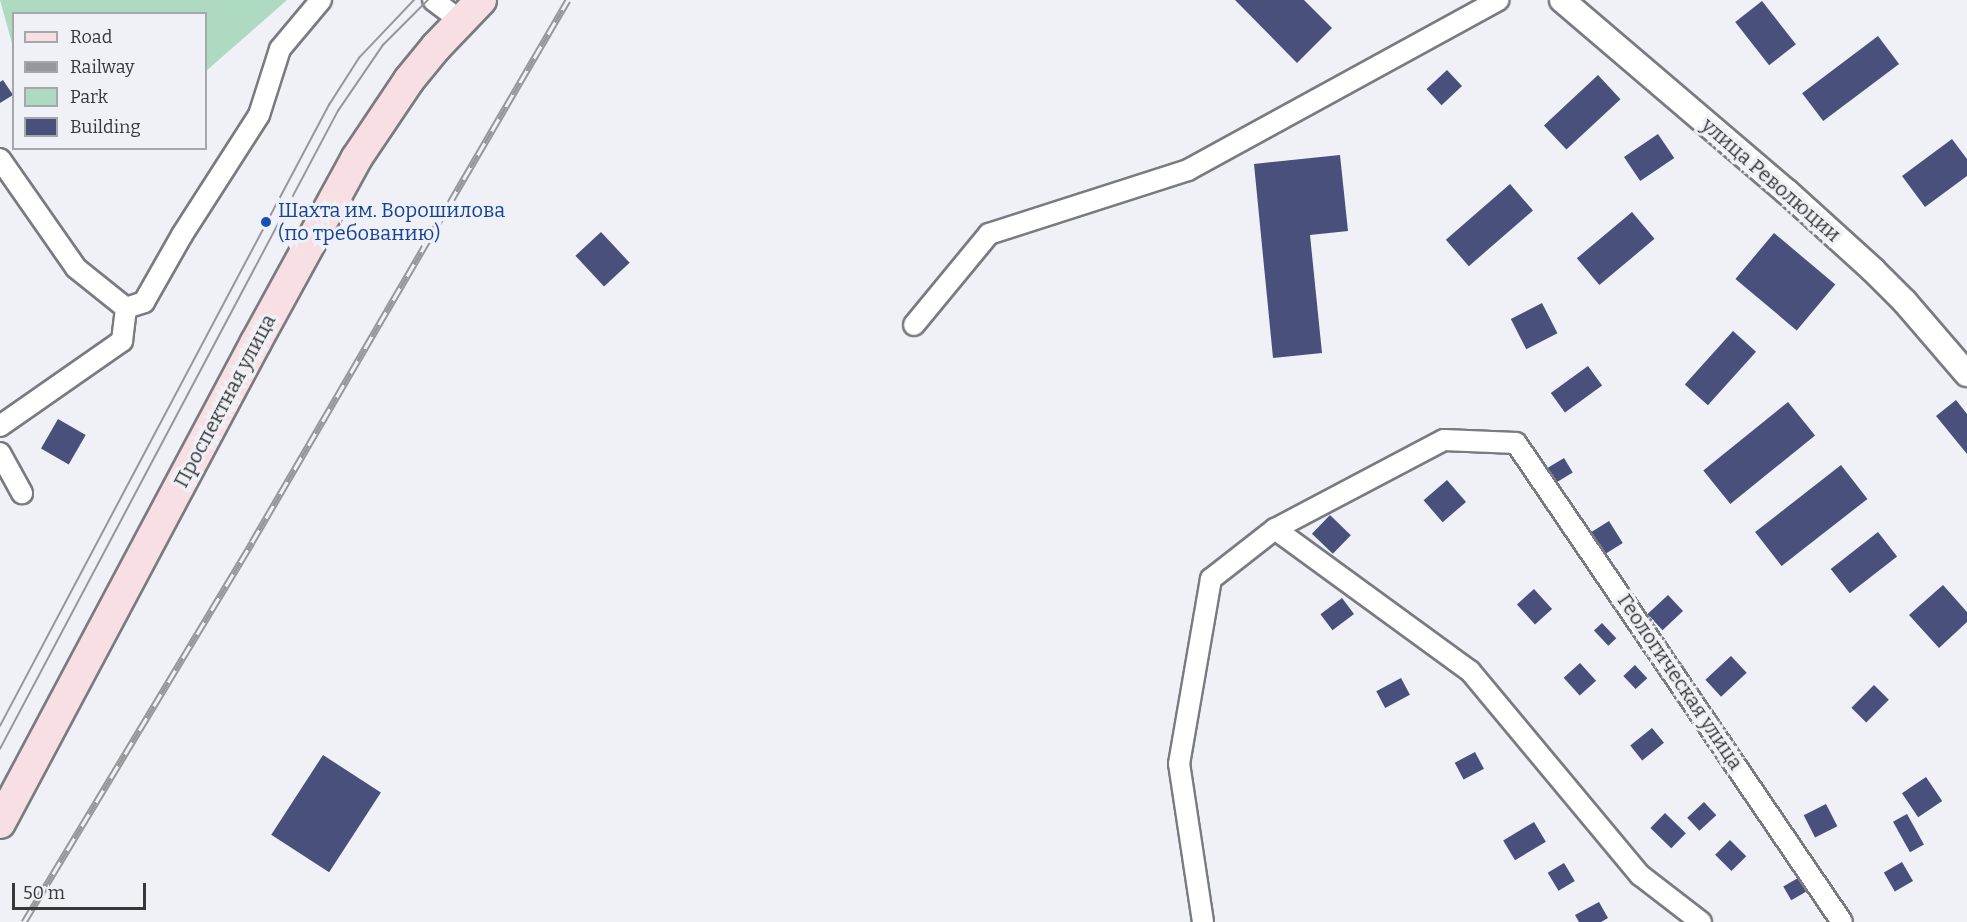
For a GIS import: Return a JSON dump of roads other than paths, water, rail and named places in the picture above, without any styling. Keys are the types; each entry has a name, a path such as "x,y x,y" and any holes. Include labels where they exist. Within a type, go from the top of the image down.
{"main road":[{"name":"Проспектная улица","path":"0,823 261,332 356,159 409,80 471,10"}],"street":[{"path":"126,308 144,302 182,235 259,115 280,49 321,0"},
{"path":"433,0 471,10"},
{"path":"914,325 989,234 1188,170 1499,0"},
{"name":"улица Революции","path":"1562,0 1786,191 1873,270 1905,302 1967,374"},
{"path":"0,159 76,268 126,308"},
{"path":"0,426 122,341 126,308"},
{"name":"Геологическая улица","path":"1275,529 1444,440 1516,443 1842,922"},
{"path":"0,453 22,493"},
{"path":"1203,922 1179,764 1211,579 1275,529 1470,671 1640,875 1701,922"}],"tram line":[{"path":"0,726 329,105 359,58 414,0"},
{"path":"0,749 338,111 383,45 428,0"}],"railway":[{"path":"24,922 252,542 568,0"}],"place":[{"name":"Шахта им. Ворошилова (по требованию)","path":"266,222"}]}
